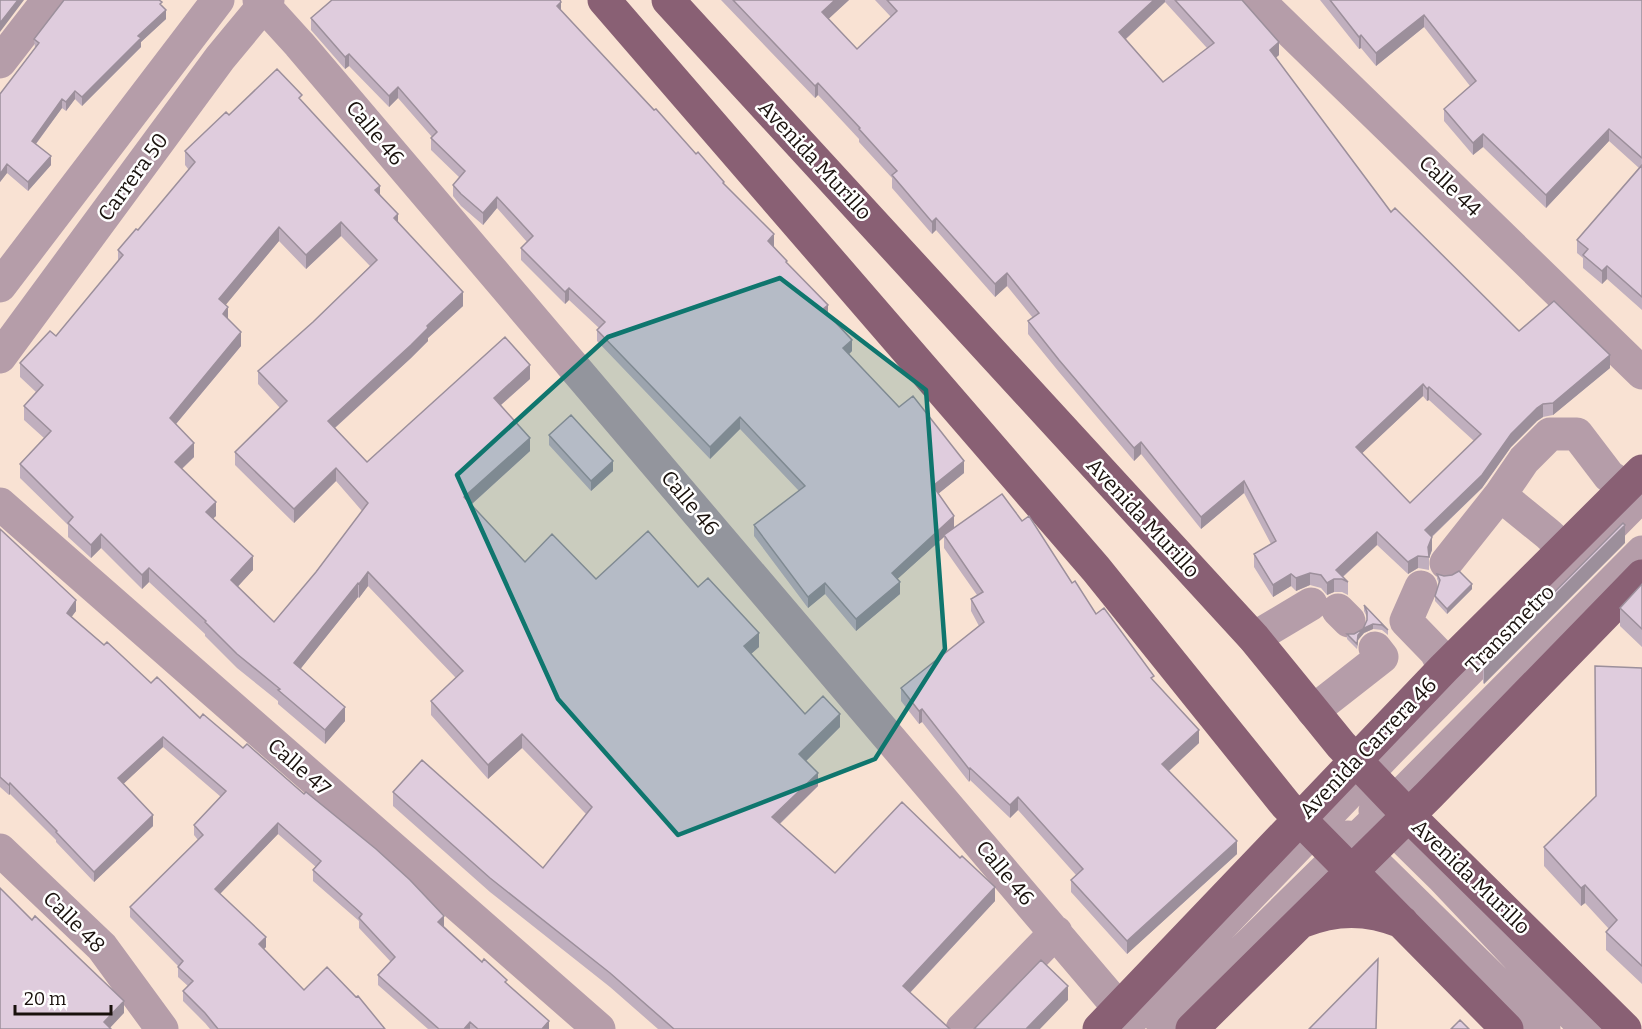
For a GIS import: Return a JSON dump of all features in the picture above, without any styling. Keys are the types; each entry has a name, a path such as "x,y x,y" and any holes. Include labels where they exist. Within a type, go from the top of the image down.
{"main road":[{"path":"604,0 1313,822 1353,856 1403,923 1507,1029"},
{"name":"Avenida Murillo","path":"668,0 1254,638 1314,711 1359,774 1394,816 1625,1029"},
{"name":"Avenida Carrera 46","path":"1113,1022 1359,774 1444,668 1564,549 1637,485"},
{"path":"1192,1029 1301,922 1353,856 1642,576"},
{"path":"1301,922 1333,912 1350,910 1377,914 1403,923"}],"street":[{"path":"0,62 48,0"},
{"name":"Carrera 50","path":"0,286 218,0"},
{"name":"Calle 44","path":"1258,0 1642,373"},
{"name":"Carrera 50","path":"0,357 220,58 264,2"},
{"name":"Calle 46","path":"264,2 1056,932 1101,989 1113,1022"},
{"path":"1446,563 1500,495 1524,460 1550,434 1577,434 1609,476 1637,485"},
{"name":"Transmetro","path":"1359,774 1637,485"},
{"path":"1500,495 1564,549"},
{"name":"Calle 47","path":"0,504 599,1029"},
{"name":"Transmetro","path":"1394,816 1642,552"},
{"path":"1314,711 1378,653 1406,621 1421,587"},
{"path":"1254,638 1333,612"},
{"path":"1406,621 1436,652 1444,668"},
{"path":"1394,816 1586,1029"},
{"name":"Calle 48","path":"0,850 102,947 162,1029"},
{"path":"1163,1029 1353,856 1544,1029"},
{"path":"962,1029 1056,932"}],"highlighted area":[{"path":"780,278 926,390 945,649 875,759 678,835 558,699 457,475 608,337"}],"building":[{"path":"0,0 18,0 0,23"},
{"path":"64,0 159,0 166,10 138,36 141,38 82,97 75,91 66,102 62,99 32,141 51,156 28,182 7,164 0,174 0,94 39,43 34,39"},
{"path":"332,0 560,0 557,6 774,234 768,241 828,305 823,309 852,340 843,348 899,407 913,396 964,461 933,486 954,516 892,573 900,582 856,619 825,583 808,597 754,525 805,486 740,417 710,447 597,330 605,322 569,288 565,292 521,248 533,236 497,197 483,213 461,194 453,185 465,171 431,138 437,132 398,87 389,96 349,54 345,57 311,18"},
{"path":"733,0 835,0 822,12 857,49 897,11 887,0 1154,0 1119,32 1163,82 1214,43 1175,0 1242,0 1279,42 1270,50 1391,212 1395,208 1519,331 1554,301 1610,355 1553,403 1543,404 1537,408 1511,434 1482,475 1425,530 1432,537 1428,547 1429,557 1418,556 1408,562 1377,532 1336,570 1348,582 1334,579 1327,583 1321,575 1310,573 1296,578 1291,574 1273,585 1254,554 1276,541 1244,481 1201,517 1141,442 1134,448 1059,360 1028,321 1039,313 1007,273 995,284 936,218 932,222 892,175 897,171 860,128 818,83 815,86","holes":["1423,384 1427,389 1429,387 1481,434 1410,503 1356,447"]},
{"path":"1330,0 1642,0 1642,158 1609,129 1546,195 1483,134 1473,143 1444,109 1476,81 1424,15 1376,53 1361,35 1359,37"},
{"path":"277,69 302,95 299,98 380,186 375,190 398,214 394,218 463,292 427,326 428,328 411,345 328,421 367,462 505,337 530,365 494,398 530,438 464,497 525,562 552,534 596,579 648,531 698,587 708,578 759,633 744,646 805,714 823,696 840,714 799,754 818,773 772,817 835,873 902,802 960,858 962,856 995,887 903,986 950,1029 674,1029 610,973 490,878 393,792 422,760 543,868 592,807 522,734 488,765 431,701 463,671 368,572 294,663 345,707 325,730 237,654 206,621 149,568 142,575 101,534 91,545 68,523 73,517 20,464 51,431 24,406 43,385 20,363 50,331 56,336 123,255 118,250 136,229 138,230 195,162 185,151 226,112 229,115","holes":["341,222 377,260 258,371 287,401 235,452 294,509 336,468 368,503 316,572 274,622 231,580 253,556 206,512 216,502 175,462 194,443 170,418 241,332 223,314 228,307 219,299 279,227 306,255"]},
{"path":"1642,165 1642,297 1607,266 1602,271 1583,255 1588,249 1577,240"},
{"path":"571,415 613,461 591,481 549,435"},
{"path":"1002,494 1022,521 1029,516 1072,583 1075,581 1096,614 1104,608 1154,676 1151,678 1199,730 1162,764 1237,841 1127,941 1071,880 1083,869 1018,797 1010,805 969,769 922,709 919,711 901,688 984,622 971,599 983,592 944,535"},
{"path":"1623,523 1625,525 1484,666 1483,664"},
{"path":"0,529 76,600 67,613 104,645 107,642 151,683 157,677 200,718 203,714 243,748 247,744 304,794 306,792 376,849 410,880 444,916 438,922 482,962 484,959 507,980 505,982 549,1021 542,1029 478,1029 470,1022 464,1029 439,1029 378,975 395,957 359,918 362,914 313,870 321,861 278,823 215,889 266,937 259,944 304,990 327,967 356,997 358,996 385,1029 218,1029 183,991 193,981 178,967 183,961 130,907 203,835 194,825 226,791 163,737 118,778 153,815 94,872 10,783 9,785 0,777"},
{"path":"1459,571 1472,584 1447,609 1435,596 1440,580 1437,574 1452,575"},
{"path":"1642,584 1642,629 1620,608"},
{"path":"1364,605 1388,630 1382,625 1373,624 1364,628 1358,635 1357,644 1347,634 1354,634 1363,629 1367,620"},
{"path":"1595,666 1642,668 1642,966 1606,932 1617,920 1585,885 1581,888 1544,847 1596,796"},
{"path":"0,888 32,920 35,916 124,1001 104,1022 111,1029 0,1029"},
{"path":"1378,959 1376,1029 1309,1029"},
{"path":"1041,960 1068,986 1026,1029 974,1029"},
{"path":"1460,1020 1469,1029 1451,1029"}]}
